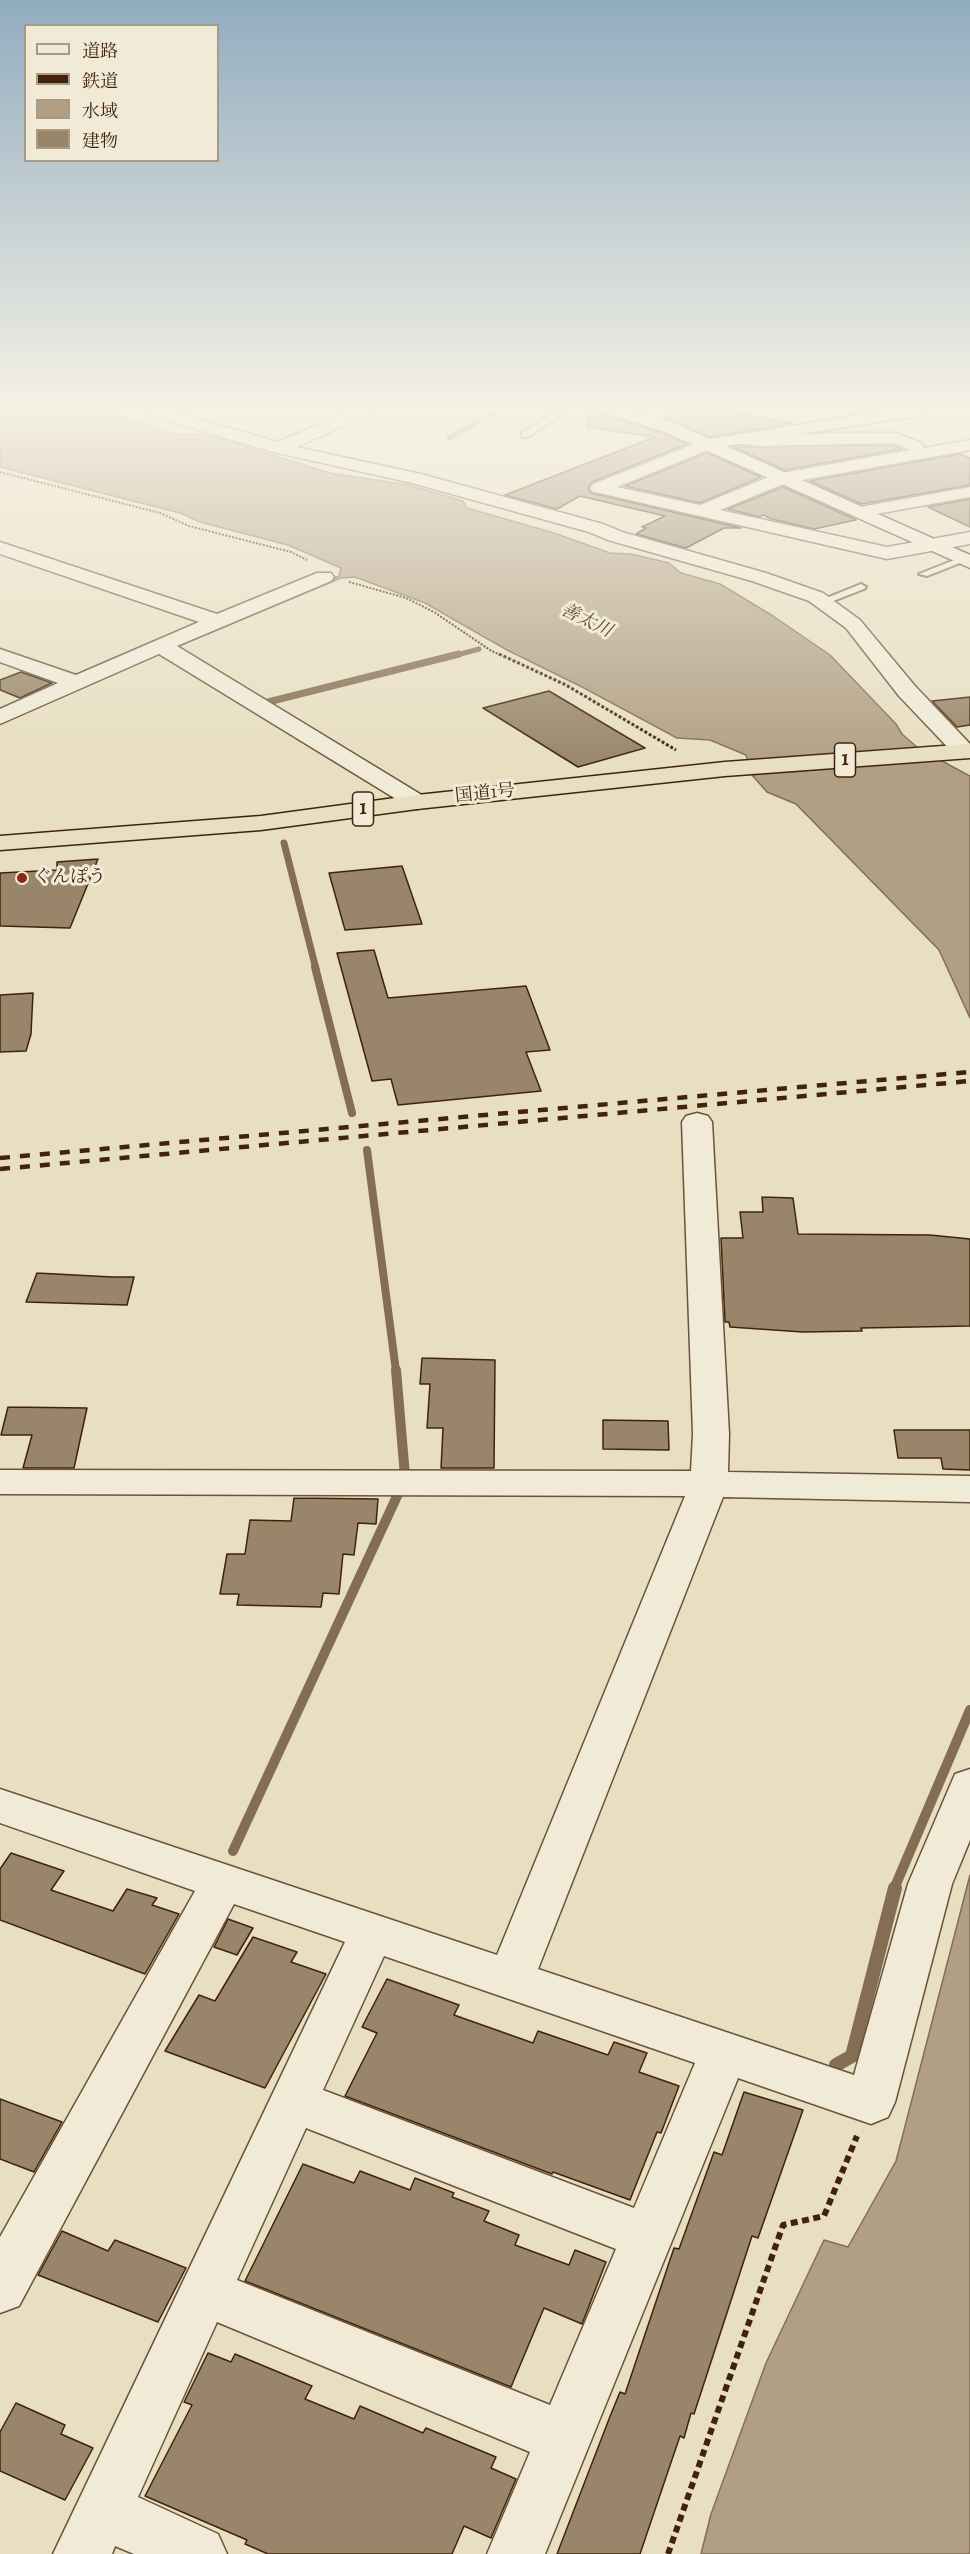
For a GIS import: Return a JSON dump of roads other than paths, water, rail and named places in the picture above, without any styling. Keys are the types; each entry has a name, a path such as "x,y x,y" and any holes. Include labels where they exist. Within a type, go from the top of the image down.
{"highway":[{"name":"国道1号","path":"0,843 261,823 417,802 718,770 967,751"}],"street":[{"path":"601,530 759,577 824,601 854,624 906,691 967,751"},
{"path":"787,530 887,553 970,538"},
{"path":"901,530 968,561"},
{"path":"0,549 217,621"},
{"path":"0,717 217,621 334,579"},
{"path":"159,646 173,652 417,802"},
{"path":"0,655 77,683"},
{"path":"511,1979 709,1484 711,1434 697,1122"},
{"path":"0,1482 709,1484 970,1489"},
{"path":"0,1806 871,2102 930,1884 970,1786"},
{"path":"0,2288 223,1882"},
{"path":"198,2554 92,2532 372,1933"},
{"path":"516,2554 724,2052"},
{"path":"293,2101 647,2237"},
{"path":"204,2292 564,2438"}],"lane":[{"path":"924,574 968,561"},
{"path":"824,601 861,587"}],"water":[{"name":"善太川","path":"231,530 544,530 610,553 631,554 669,563 681,573 720,584 773,616 830,655 896,724 902,734 918,748 970,776 970,1018 939,950 796,804 767,792 752,775 746,755 710,740 677,738 507,650 425,603 355,577 341,578 173,648 339,576 341,568 288,545"},
{"path":"970,1875 970,2554 701,2554 711,2514 766,2363 824,2240 848,2247 896,2161"}],"waterway":[{"path":"453,656 479,649"},
{"path":"268,702 459,654"},
{"path":"284,843 316,969"},
{"path":"315,967 352,1113"},
{"path":"367,1150 396,1371"},
{"path":"396,1370 405,1476"},
{"path":"233,1851 398,1494"},
{"path":"894,1889 970,1710"},
{"path":"836,2065 852,2056 895,1888"}],"railway":[{"path":"0,1158 970,1072"},
{"path":"0,1169 970,1081"}],"place":[{"name":"ぐんぽう","path":"22,878"}]}
